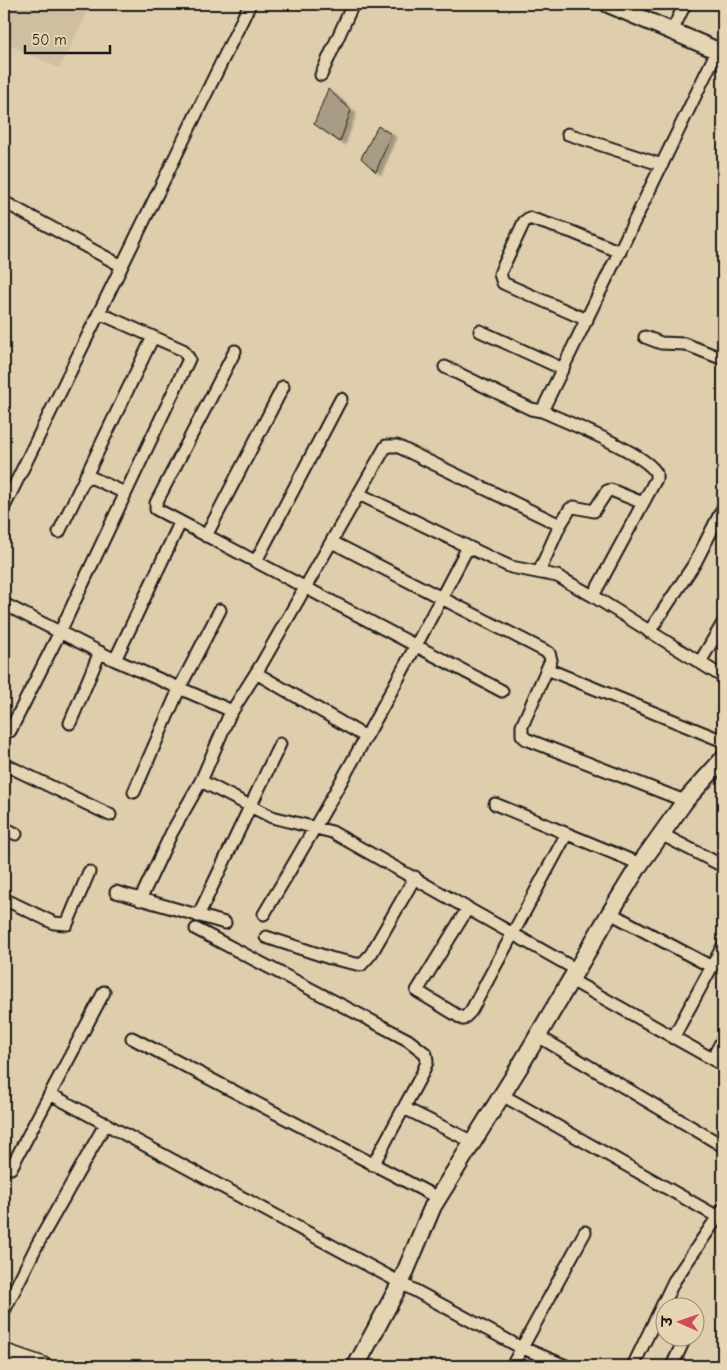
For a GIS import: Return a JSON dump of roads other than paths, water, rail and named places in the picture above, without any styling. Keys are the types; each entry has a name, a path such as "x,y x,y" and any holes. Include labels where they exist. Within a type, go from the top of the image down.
{"main road":[{"path":"4,1353 42,1366"}],"street":[{"path":"4,507 250,4"},
{"path":"321,75 353,4"},
{"path":"672,31 685,4"},
{"path":"542,411 662,164 720,52 612,5"},
{"path":"568,134 662,164"},
{"path":"4,202 122,266"},
{"path":"586,320 503,283 500,278 502,269 524,222 529,218 572,232 620,252"},
{"path":"10,731 60,632 124,493 189,359 183,350 99,313"},
{"path":"480,331 563,369"},
{"path":"58,532 154,337"},
{"path":"645,337 661,343 685,344 723,359"},
{"path":"236,351 156,502 158,511 502,691"},
{"path":"445,367 531,409 542,411 648,462 656,473 656,479 593,596"},
{"path":"206,536 283,387"},
{"path":"256,561 340,399"},
{"path":"140,900 172,832 200,781 232,711 306,587 384,449 392,445 560,525"},
{"path":"86,475 124,493"},
{"path":"539,572 560,525 566,514 574,507 594,511 607,491 611,490 642,503"},
{"path":"359,494 511,567 557,576 593,596 723,677"},
{"path":"649,632 696,563 723,508"},
{"path":"115,660 180,523"},
{"path":"332,542 549,653 551,660 522,726 522,735 526,740 684,801"},
{"path":"264,914 366,738 468,547"},
{"path":"4,604 115,660 232,711"},
{"path":"134,792 180,687 220,610"},
{"path":"700,662 723,623"},
{"path":"70,722 100,652"},
{"path":"547,669 723,741"},
{"path":"256,673 366,738"},
{"path":"198,916 280,744"},
{"path":"356,1366 401,1282 438,1198 538,1036 610,913 640,864 684,801 723,758"},
{"path":"4,764 110,814"},
{"path":"200,781 278,819 332,832 512,933 673,1038 723,1065"},
{"path":"495,804 640,864"},
{"path":"4,828 16,834"},
{"path":"661,834 723,866"},
{"path":"468,908 417,991 459,1018 467,1017 566,835"},
{"path":"4,898 54,923 67,924 89,872"},
{"path":"266,937 330,958 361,965 371,954 414,877"},
{"path":"116,892 224,923"},
{"path":"610,913 712,967"},
{"path":"196,929 408,1040 426,1054 427,1062 422,1074 374,1165"},
{"path":"673,1038 723,946"},
{"path":"11,1168 104,992"},
{"path":"538,1036 723,1146"},
{"path":"132,1038 438,1198"},
{"path":"712,1059 723,1039"},
{"path":"50,1094 521,1347 566,1366"},
{"path":"502,1095 721,1213 674,1281 633,1366"},
{"path":"404,1108 473,1142"},
{"path":"4,1311 37,1245 106,1123"},
{"path":"512,1366 585,1232"},
{"path":"672,1366 680,1348"}]}
